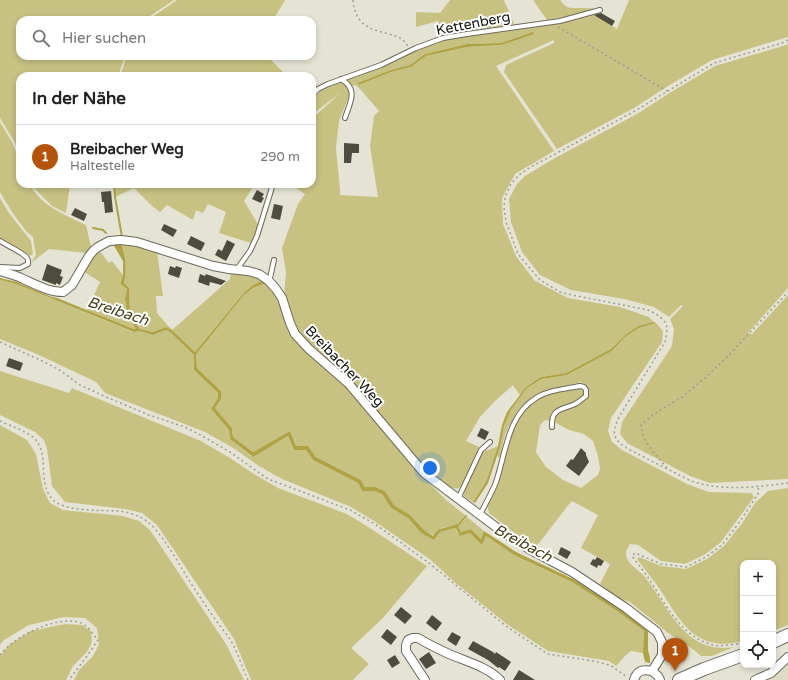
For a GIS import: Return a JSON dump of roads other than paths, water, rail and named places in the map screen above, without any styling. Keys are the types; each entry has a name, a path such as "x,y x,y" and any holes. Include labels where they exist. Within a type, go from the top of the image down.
{"main road":[{"path":"776,641 788,635"},
{"path":"679,680 740,655"}],"street":[{"name":"Breibacher Weg","path":"0,271 20,277 48,290 63,292 72,285 94,250 109,241 121,240 137,242 202,263 229,269 248,271 259,274 269,280 282,298 290,323 296,334 309,349 349,384 424,473 504,533 529,549 572,572 626,608 658,632 662,642 662,655 652,671"},
{"path":"425,680 406,651 408,640 412,638 418,638 448,654 470,662 484,669 500,680"},
{"path":"755,680 771,673 788,657"},
{"path":"633,680 639,672 646,670 652,671 660,680"}],"lane":[{"name":"Kettenberg","path":"316,91 341,79 381,65 408,52 444,38 550,22 600,10"},
{"path":"341,79 347,82 352,89 345,118"},
{"path":"237,270 250,251 257,236 272,188"},
{"path":"0,241 23,254 28,261 28,264 20,268 0,267"},
{"path":"269,280 274,260"},
{"path":"480,515 496,481 511,427 522,409 537,397 549,392 580,386 584,387 586,390 586,396 575,404 562,408 555,413 552,421 552,427"},
{"path":"458,499 481,450 490,442"}],"waterway":[{"path":"114,188 122,237"},
{"path":"93,228 103,230 106,233"},
{"path":"457,526 466,516"}],"place":[{"name":"Breibacher Weg","path":"675,671"}],"water label":[{"name":"Breibach","path":"118,311"},
{"name":"Breibach","path":"523,543"}]}
